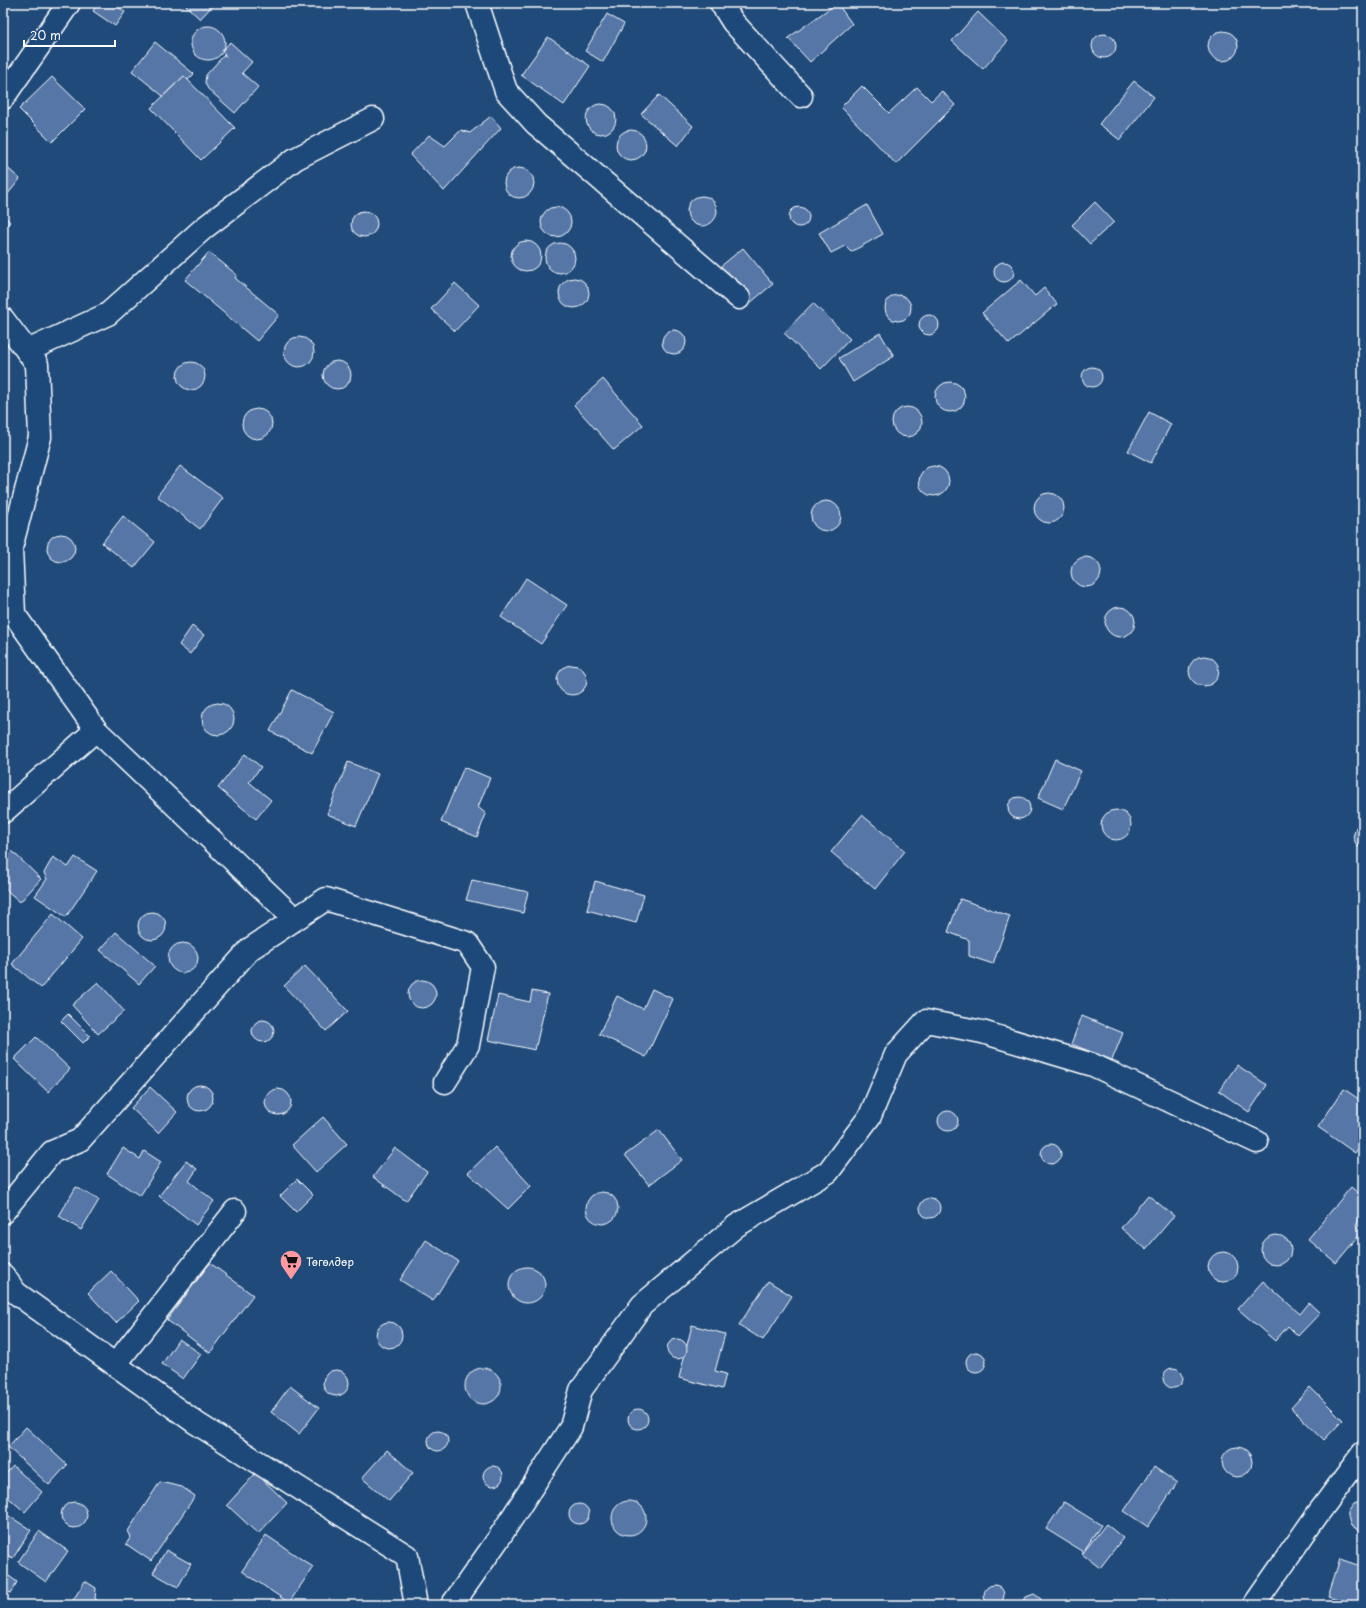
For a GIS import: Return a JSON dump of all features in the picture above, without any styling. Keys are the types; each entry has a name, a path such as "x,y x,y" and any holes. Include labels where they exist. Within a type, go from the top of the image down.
{"street":[{"path":"3,98 69,3"},
{"path":"477,3 506,91 536,124 739,298"},
{"path":"720,3 733,22 801,96"},
{"path":"27,351 108,314 204,228 295,159 373,119"},
{"path":"3,319 37,364 40,437 11,548 14,614 96,730 295,919"},
{"path":"3,812 96,730"},
{"path":"3,1212 52,1152 80,1140 250,949 326,899 467,943 482,967 468,1045 445,1082"},
{"path":"452,1605 497,1541 571,1427 581,1390 642,1305 736,1226 828,1172 870,1116 896,1054 926,1021 982,1032 1093,1065 1257,1142"},
{"path":"115,1365 235,1211"},
{"path":"3,1275 16,1293 196,1423 407,1556 416,1605"},
{"path":"1254,1605 1316,1515 1363,1453"}],"building":[{"path":"98,3 112,3 125,12 115,26 93,11"},
{"path":"183,3 215,3 200,19"},
{"path":"837,3 852,24 810,62 788,38"},
{"path":"978,12 1008,41 983,69 952,41"},
{"path":"607,14 624,24 603,62 585,51"},
{"path":"208,26 220,31 225,43 220,55 208,60 196,55 191,43 196,31"},
{"path":"1223,31 1234,35 1238,46 1234,57 1223,61 1212,57 1208,46 1212,35"},
{"path":"1104,34 1113,37 1116,46 1113,55 1104,58 1095,55 1092,46 1095,37"},
{"path":"548,37 590,66 564,105 521,75"},
{"path":"155,42 194,74 188,80 184,76 163,96 132,71"},
{"path":"230,42 252,62 242,73 258,87 235,113 208,89 205,83 206,75 224,55 227,58 222,51"},
{"path":"184,76 235,128 201,160 151,108"},
{"path":"52,77 85,109 52,142 19,109"},
{"path":"1134,81 1154,97 1120,140 1099,124"},
{"path":"862,86 889,113 917,87 931,101 942,91 955,105 896,164 841,107"},
{"path":"659,95 693,126 678,146 641,114"},
{"path":"601,104 612,108 616,119 612,130 601,134 590,130 586,119 590,108"},
{"path":"491,116 501,128 444,191 410,155 429,135 445,146 461,130 470,133"},
{"path":"631,130 642,134 646,145 642,156 631,160 620,156 616,145 620,134"},
{"path":"3,164 20,179 3,200"},
{"path":"519,168 530,172 534,183 530,194 519,198 508,194 504,183 508,172"},
{"path":"702,196 713,200 717,211 713,222 702,226 691,222 687,211 691,200"},
{"path":"1095,202 1114,222 1090,244 1072,225"},
{"path":"867,205 883,234 851,252 845,246 831,253 819,233"},
{"path":"556,207 567,211 571,222 567,233 556,237 545,233 541,222 545,211"},
{"path":"795,207 803,207 809,213 809,221 803,227 795,227 789,221 789,213"},
{"path":"364,211 374,214 377,224 374,234 364,237 354,234 351,224 354,214"},
{"path":"3,215 10,222 3,230"},
{"path":"526,241 537,245 541,256 537,267 526,271 515,267 511,256 515,245"},
{"path":"560,243 571,247 575,258 571,269 560,273 549,269 545,258 549,247"},
{"path":"743,248 773,284 750,303 720,267"},
{"path":"209,252 237,275 235,278 279,315 257,341 185,280"},
{"path":"1000,262 1008,262 1014,268 1014,276 1008,282 1000,282 994,276 994,268"},
{"path":"574,278 585,282 589,293 585,304 574,308 563,304 559,293 563,282"},
{"path":"1021,280 1035,296 1044,288 1057,304 1009,344 982,313"},
{"path":"455,283 479,305 455,331 431,309"},
{"path":"898,295 907,299 911,308 907,317 898,321 889,317 885,308 889,299"},
{"path":"813,303 850,339 821,369 784,333"},
{"path":"925,315 933,315 939,321 939,329 933,335 925,335 919,329 919,321"},
{"path":"669,330 679,330 686,337 686,347 679,354 669,354 662,347 662,337"},
{"path":"880,333 894,356 853,382 839,358"},
{"path":"299,337 310,341 314,352 310,363 299,367 288,363 284,352 288,341"},
{"path":"337,361 343,362 347,365 350,369 350,381 347,385 343,388 337,389 331,388 327,385 324,381 323,375 324,369 327,365 331,362"},
{"path":"191,362 197,363 201,366 204,370 204,382 201,386 197,389 191,390 185,389 181,386 178,382 177,376 178,370 181,366 185,363"},
{"path":"1088,367 1096,367 1102,373 1102,381 1096,387 1088,387 1082,381 1082,373"},
{"path":"603,379 643,425 614,450 574,405"},
{"path":"950,382 961,386 965,397 961,408 950,412 939,408 935,397 939,386"},
{"path":"907,407 918,411 922,422 918,433 907,437 896,433 892,422 896,411"},
{"path":"257,409 268,413 272,424 268,435 257,439 246,435 242,424 246,413"},
{"path":"1149,412 1171,424 1151,463 1128,451"},
{"path":"180,466 223,498 200,529 157,496"},
{"path":"934,466 945,470 949,481 945,492 934,496 923,492 919,481 923,470"},
{"path":"1049,493 1060,497 1064,508 1060,519 1049,523 1038,519 1034,508 1038,497"},
{"path":"826,501 837,505 841,516 837,527 826,531 815,527 811,516 815,505"},
{"path":"123,516 155,542 134,568 102,543"},
{"path":"61,534 71,538 75,548 71,558 61,562 51,558 47,548 51,538"},
{"path":"1086,557 1097,561 1101,572 1097,583 1086,587 1075,583 1071,572 1075,561"},
{"path":"526,578 567,605 541,644 501,617"},
{"path":"1120,607 1131,611 1135,622 1131,633 1120,637 1109,633 1105,622 1109,611"},
{"path":"192,626 204,635 190,654 179,645"},
{"path":"1204,656 1215,660 1219,671 1215,682 1204,686 1193,682 1189,671 1193,660"},
{"path":"572,665 583,669 587,680 583,691 572,695 561,691 557,680 561,669"},
{"path":"292,690 334,712 312,753 270,731"},
{"path":"215,703 221,703 231,710 234,719 233,725 227,732 221,735 215,735 205,728 202,722 202,716 209,706"},
{"path":"245,754 261,767 249,782 271,800 256,819 218,788"},
{"path":"1055,759 1081,771 1063,809 1038,798"},
{"path":"348,762 378,774 356,826 327,814"},
{"path":"464,767 490,778 478,807 486,814 477,837 441,822"},
{"path":"1019,797 1027,800 1030,808 1027,816 1019,819 1011,816 1008,808 1011,800"},
{"path":"1116,810 1127,814 1131,825 1127,836 1116,840 1105,836 1101,825 1105,814"},
{"path":"862,815 905,851 875,889 831,852"},
{"path":"1363,821 1363,849 1357,846 1353,837 1356,827"},
{"path":"12,851 41,879 20,902 3,887 3,860"},
{"path":"53,857 68,867 75,857 97,871 66,917 35,896 47,879 44,873"},
{"path":"472,880 528,892 523,913 466,900"},
{"path":"595,881 644,895 636,923 587,910"},
{"path":"960,899 1010,916 993,964 969,956 969,940 948,932"},
{"path":"152,912 162,916 166,926 162,936 152,940 142,936 138,926 142,916"},
{"path":"53,914 82,939 41,988 12,964"},
{"path":"116,932 155,966 139,984 100,950"},
{"path":"183,943 194,947 198,958 194,969 183,973 172,969 168,958 172,947"},
{"path":"305,966 348,1011 326,1031 284,986"},
{"path":"422,980 432,984 436,994 432,1004 422,1008 412,1004 408,994 412,984"},
{"path":"98,982 124,1011 98,1034 72,1005"},
{"path":"652,989 673,999 646,1057 599,1034 617,996 643,1009"},
{"path":"532,991 548,994 535,1050 488,1040 498,995 530,1002"},
{"path":"68,1014 90,1036 83,1043 61,1021"},
{"path":"1082,1016 1123,1033 1112,1060 1071,1044"},
{"path":"263,1020 271,1023 274,1031 271,1039 263,1042 255,1039 252,1031 255,1023"},
{"path":"36,1037 70,1069 48,1092 14,1059"},
{"path":"1237,1065 1267,1085 1249,1112 1219,1091"},
{"path":"200,1085 209,1089 213,1098 209,1107 200,1111 191,1107 187,1098 191,1089"},
{"path":"150,1087 177,1112 158,1133 131,1108"},
{"path":"278,1089 287,1093 291,1102 287,1111 278,1115 269,1111 265,1102 269,1093"},
{"path":"1344,1089 1363,1102 1363,1141 1355,1153 1318,1127"},
{"path":"944,1111 952,1111 958,1117 958,1125 952,1131 944,1131 938,1125 938,1117"},
{"path":"323,1117 347,1144 316,1172 292,1145"},
{"path":"659,1130 682,1160 649,1185 625,1155"},
{"path":"1047,1144 1055,1144 1061,1150 1061,1158 1055,1164 1047,1164 1041,1158 1041,1150"},
{"path":"495,1147 531,1186 508,1209 468,1173"},
{"path":"123,1148 140,1159 144,1151 161,1162 140,1196 107,1174"},
{"path":"395,1148 427,1172 406,1201 373,1177"},
{"path":"186,1161 197,1169 189,1181 214,1201 196,1225 159,1196"},
{"path":"297,1179 313,1195 296,1212 280,1196"},
{"path":"76,1187 99,1200 81,1230 59,1216"},
{"path":"1351,1187 1363,1197 1363,1215 1356,1224 1362,1232 1336,1263 1308,1239"},
{"path":"599,1192 605,1192 615,1199 618,1208 617,1214 611,1221 605,1224 599,1224 589,1217 586,1211 586,1205 593,1195"},
{"path":"1148,1195 1174,1216 1146,1249 1121,1228"},
{"path":"926,1198 934,1198 940,1204 940,1212 934,1218 926,1218 920,1212 920,1204"},
{"path":"1276,1235 1287,1239 1291,1250 1287,1261 1276,1265 1265,1261 1261,1250 1265,1239"},
{"path":"426,1240 458,1261 433,1301 400,1280"},
{"path":"1223,1252 1234,1256 1238,1267 1234,1278 1223,1282 1212,1278 1208,1267 1212,1256"},
{"path":"210,1263 253,1295 210,1353 167,1320"},
{"path":"527,1267 540,1272 545,1285 540,1298 527,1303 514,1298 509,1285 514,1272"},
{"path":"111,1271 139,1301 116,1323 88,1293"},
{"path":"768,1281 792,1296 763,1340 739,1325"},
{"path":"1263,1281 1300,1314 1309,1303 1320,1313 1298,1336 1288,1326 1275,1341 1238,1309"},
{"path":"389,1322 398,1326 402,1335 398,1344 389,1348 380,1344 376,1335 380,1326"},
{"path":"692,1325 725,1334 715,1371 726,1374 722,1389 679,1378"},
{"path":"179,1339 201,1354 183,1379 162,1364"},
{"path":"673,1339 681,1339 687,1345 687,1353 681,1359 673,1359 667,1353 667,1345"},
{"path":"972,1352 980,1352 986,1358 986,1366 980,1372 972,1372 966,1366 966,1358"},
{"path":"483,1368 496,1373 501,1386 496,1399 483,1404 470,1399 465,1386 470,1373"},
{"path":"1169,1368 1177,1368 1183,1374 1183,1382 1177,1388 1169,1388 1163,1382 1163,1374"},
{"path":"336,1370 345,1374 349,1383 345,1392 336,1396 327,1392 323,1383 327,1374"},
{"path":"290,1386 319,1408 299,1434 271,1412"},
{"path":"1310,1387 1343,1420 1324,1440 1291,1408"},
{"path":"634,1409 642,1409 648,1415 648,1423 642,1429 634,1429 628,1423 628,1415"},
{"path":"26,1427 67,1465 49,1485 8,1447"},
{"path":"434,1431 442,1431 448,1437 448,1445 442,1451 434,1451 428,1445 428,1437"},
{"path":"1237,1447 1248,1451 1252,1462 1248,1473 1237,1477 1226,1473 1222,1462 1226,1451"},
{"path":"387,1450 413,1473 389,1501 362,1478"},
{"path":"13,1466 42,1492 25,1512 3,1493 3,1477"},
{"path":"489,1466 497,1466 503,1472 503,1480 497,1486 489,1486 483,1480 483,1472"},
{"path":"1154,1467 1177,1483 1148,1527 1124,1511"},
{"path":"256,1473 287,1503 258,1534 227,1505"},
{"path":"160,1482 182,1487 195,1496 151,1561 126,1544 131,1537 128,1531"},
{"path":"629,1501 635,1502 641,1506 645,1512 645,1524 641,1530 635,1534 629,1535 623,1534 617,1530 613,1524 612,1518 613,1512 617,1506 623,1502"},
{"path":"1363,1501 1363,1531 1360,1531 1351,1526 1348,1512 1354,1504"},
{"path":"74,1502 83,1506 87,1515 83,1524 74,1528 65,1524 61,1515 65,1506"},
{"path":"1064,1502 1101,1525 1083,1552 1046,1529"},
{"path":"579,1504 586,1507 589,1514 586,1521 579,1524 572,1521 569,1514 572,1507"},
{"path":"9,1516 31,1530 13,1558 7,1555 3,1562 3,1525"},
{"path":"1106,1524 1123,1538 1100,1568 1082,1554"},
{"path":"39,1531 68,1551 46,1582 18,1562"},
{"path":"266,1535 313,1567 289,1603 242,1571"},
{"path":"166,1550 191,1564 178,1587 153,1573"},
{"path":"1340,1559 1363,1567 1363,1591 1358,1605 1328,1596"},
{"path":"9,1576 17,1582 11,1593 3,1590 3,1585"},
{"path":"85,1581 96,1588 95,1599 105,1605 70,1605"},
{"path":"994,1585 1001,1588 1004,1595 1001,1602 994,1605 987,1602 984,1595 987,1588"},
{"path":"1034,1594 1040,1598 1043,1605 1022,1605 1026,1597"},
{"path":"190,1599 199,1605 186,1605"}],"place":[{"name":"Төгөлдөр","path":"291,1280"}]}
